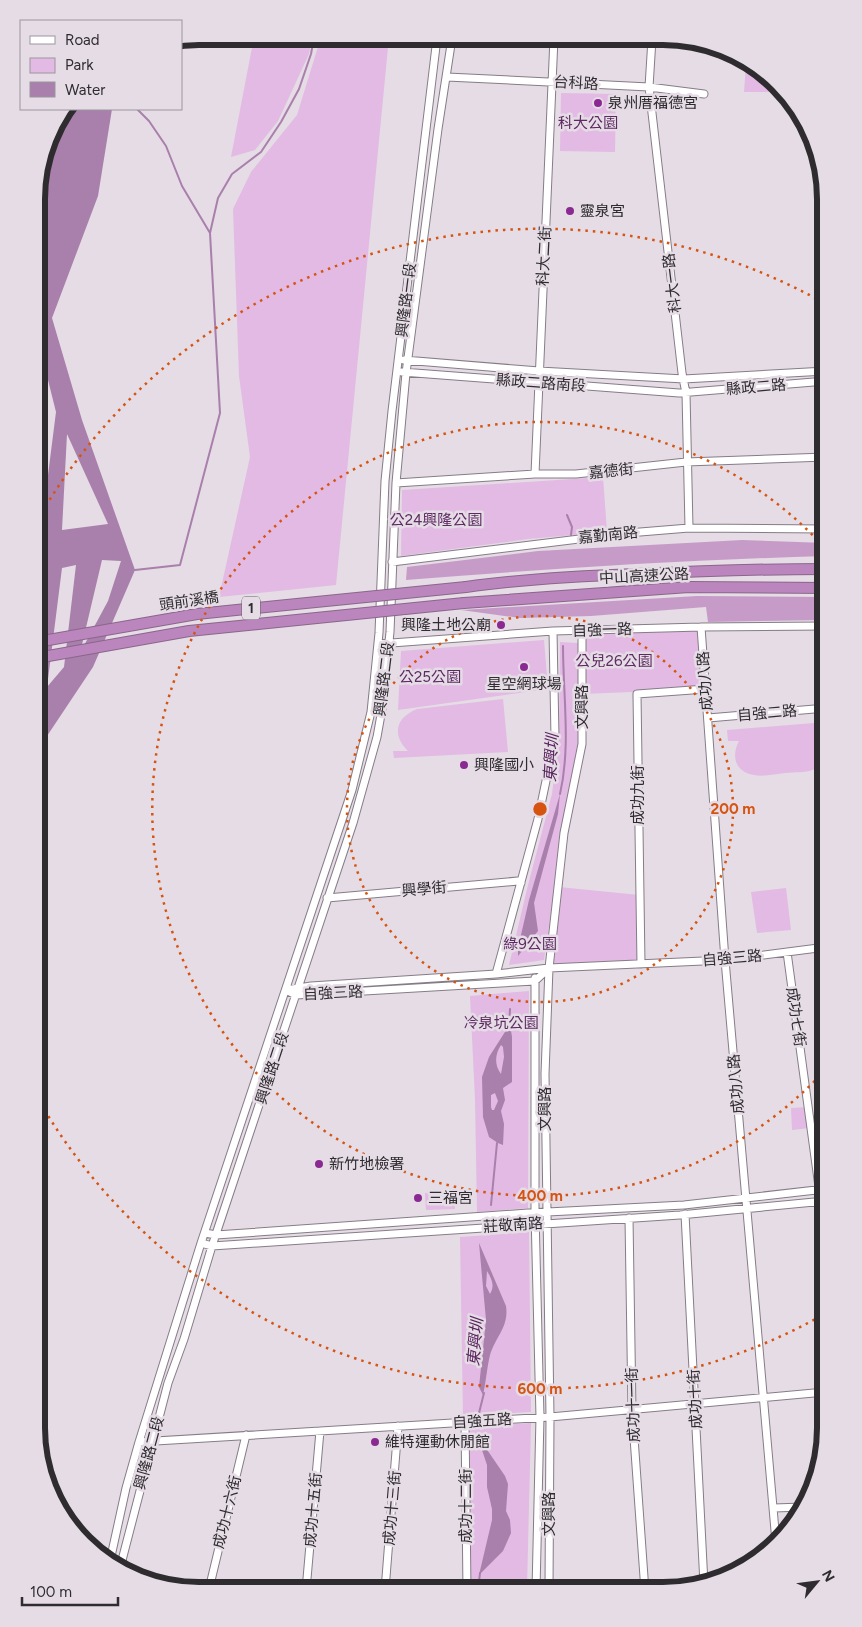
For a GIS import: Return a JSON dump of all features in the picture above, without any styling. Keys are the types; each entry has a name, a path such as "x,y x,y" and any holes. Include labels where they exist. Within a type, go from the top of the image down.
{"highway":[{"name":"中山高速公路","path":"466,587 560,577 757,568 817,568"},
{"name":"頭前溪橋","path":"45,641 197,614 466,587"},
{"name":"中山高速公路","path":"464,603 688,588 817,588"},
{"name":"頭前溪橋","path":"45,657 189,630 464,603"}],"street":[{"name":"興隆路一段","path":"381,562 385,481 436,45"},
{"name":"興隆路一段","path":"392,562 396,483 406,372 438,129 451,45"},
{"name":"科大二街","path":"534,474 554,45"},
{"name":"科大一路","path":"652,45 649,87 686,393 686,462 689,528"},
{"name":"台科路","path":"447,78 649,87 704,94"},
{"name":"縣政二路南段","path":"399,359 539,371 684,379 817,372"},
{"name":"縣政二路南段","path":"397,372 539,384 686,393"},
{"name":"縣政二路","path":"686,393 817,382"},
{"name":"嘉德街","path":"396,483 534,474 605,472 686,462 817,457"},
{"name":"嘉勤南路","path":"392,562 618,533 689,528 817,529"},
{"name":"興隆路二段","path":"112,1554 126,1488 139,1442 201,1243 352,790 371,712 378,644 381,562"},
{"name":"興隆路二段","path":"122,1561 151,1442 168,1383 353,823 382,709 389,643 392,562"},
{"name":"自強一路","path":"378,644 553,631 817,626"},
{"name":"成功八路","path":"701,627 725,960 775,1533"},
{"name":"文興路","path":"549,1582 550,1417 545,1074 549,968 564,833 582,744 582,630"},
{"name":"文興路","path":"496,974 538,819 555,738 553,631"},
{"name":"成功九街","path":"641,964 637,694 706,689"},
{"name":"自強二路","path":"708,718 817,709"},
{"name":"興學街","path":"327,898 518,881 521,883"},
{"name":"自強三路","path":"286,990 298,987 496,974 549,968 725,960 817,949"},
{"name":"成功七街","path":"787,952 817,1150"},
{"path":"535,981 549,968"},
{"name":"文興路","path":"535,970 535,1224 540,1417 536,1582"},
{"name":"自強三路","path":"286,990 296,995 535,981"},
{"name":"莊敬南路","path":"205,1233 216,1236 535,1213 679,1205 817,1190"},
{"name":"莊敬南路","path":"201,1243 212,1246 685,1214 817,1203"},
{"name":"成功十街","path":"685,1214 704,1577"},
{"name":"成功十一街","path":"629,1218 632,1410 645,1582"},
{"name":"自強五路","path":"139,1442 550,1417 817,1393"},
{"name":"成功十二街","path":"465,1422 467,1582"},
{"name":"成功十三街","path":"386,1582 398,1426"},
{"name":"成功十五街","path":"307,1582 320,1431"},
{"name":"成功十六街","path":"211,1582 246,1435"},
{"path":"774,1508 795,1507"}],"green space":[{"path":"252,45 311,45 309,54 278,121 255,150 231,157"},
{"path":"319,45 388,45 336,585 219,597 250,457 239,376 233,209 251,172 297,115"},
{"path":"746,70 773,92 744,92"},
{"name":"科大公園","path":"561,93 616,94 615,152 560,151"},
{"name":"公24興隆公園","path":"603,477 607,532 528,539 401,556 402,490"},
{"name":"公兒26公園","path":"701,627 706,689 582,694 582,630"},
{"name":"公25公園","path":"544,640 548,689 398,710 401,651"},
{"name":"綠9公園","path":"560,642 578,643 578,743 572,783 564,822 544,960 509,965 552,794 559,736"},
{"path":"503,699 508,752 394,758 393,751 408,751 398,733 400,722 404,717 417,709"},
{"path":"817,723 817,733 815,733 817,735 817,767 808,771 761,776 743,771 735,758 739,741 728,741 727,730"},
{"path":"559,887 639,895 641,964 549,968"},
{"path":"786,888 791,930 757,933 751,892"},
{"name":"冷泉坑公園","path":"529,991 528,1208 477,1212 475,1099 470,996"},
{"path":"808,1107 810,1128 792,1130 791,1108"},
{"path":"454,1192 455,1209 426,1210 425,1193"},
{"path":"529,1232 531,1412 463,1416 460,1237"},
{"path":"531,1423 527,1582 468,1582 468,1427"}],"shaded area":[{"path":"742,540 817,543 817,556 615,565 406,580 407,567 538,551"},
{"path":"697,596 817,597 817,620 708,622 706,607 591,616 520,618 461,610"}],"water":[{"path":"74,110 112,110 98,196 52,318 82,420 135,570 93,667 45,739 45,499 56,412 45,368 45,199 50,159 67,121 71,118","holes":["67,434 108,524 62,530","102,560 121,561 108,601 80,653","76,565 64,667 47,687 62,568"]},
{"path":"560,794 558,814 534,903 538,931 518,956 518,948 529,900"},
{"path":"510,1024 512,1037 512,1082 503,1088 505,1100 501,1111 504,1124 503,1145 489,1137 483,1117 482,1077 489,1057","holes":["501,1045 504,1057 501,1074 496,1060 497,1052","495,1093 498,1101 494,1110 492,1110 491,1095"]},
{"path":"479,1243 506,1306 506,1320 490,1355 483,1395 479,1387 486,1320","holes":["487,1271 493,1285 490,1294 486,1286"]},
{"path":"477,1435 505,1476 508,1484 506,1511 510,1520 511,1533 503,1551 479,1575 492,1520 492,1509 487,1487 487,1465"}],"waterway":[{"path":"135,570 180,565 220,413 210,233 218,198 232,174 261,152 281,122 299,89 313,45"},
{"path":"138,110 149,121 166,146 182,186 210,233"},
{"name":"東興圳","path":"567,515 572,527 571,535"},
{"name":"東興圳","path":"560,794 566,739 563,646"},
{"name":"東興圳","path":"509,1027 510,1009"},
{"name":"東興圳","path":"491,1205 497,1143"},
{"name":"東興圳","path":"479,1413 484,1393"},
{"name":"東興圳","path":"479,1582 480,1573"}],"place":[{"name":"泉州厝福德宮","path":"598,103"},
{"name":"靈泉宮","path":"570,211"},
{"name":"興隆土地公廟","path":"501,625"},
{"name":"星空網球場","path":"524,667"},
{"name":"興隆國小","path":"464,765"},
{"name":"新竹地檢署","path":"319,1164"},
{"name":"三福宮","path":"418,1198"},
{"name":"維特運動休閒館","path":"375,1442"}]}
